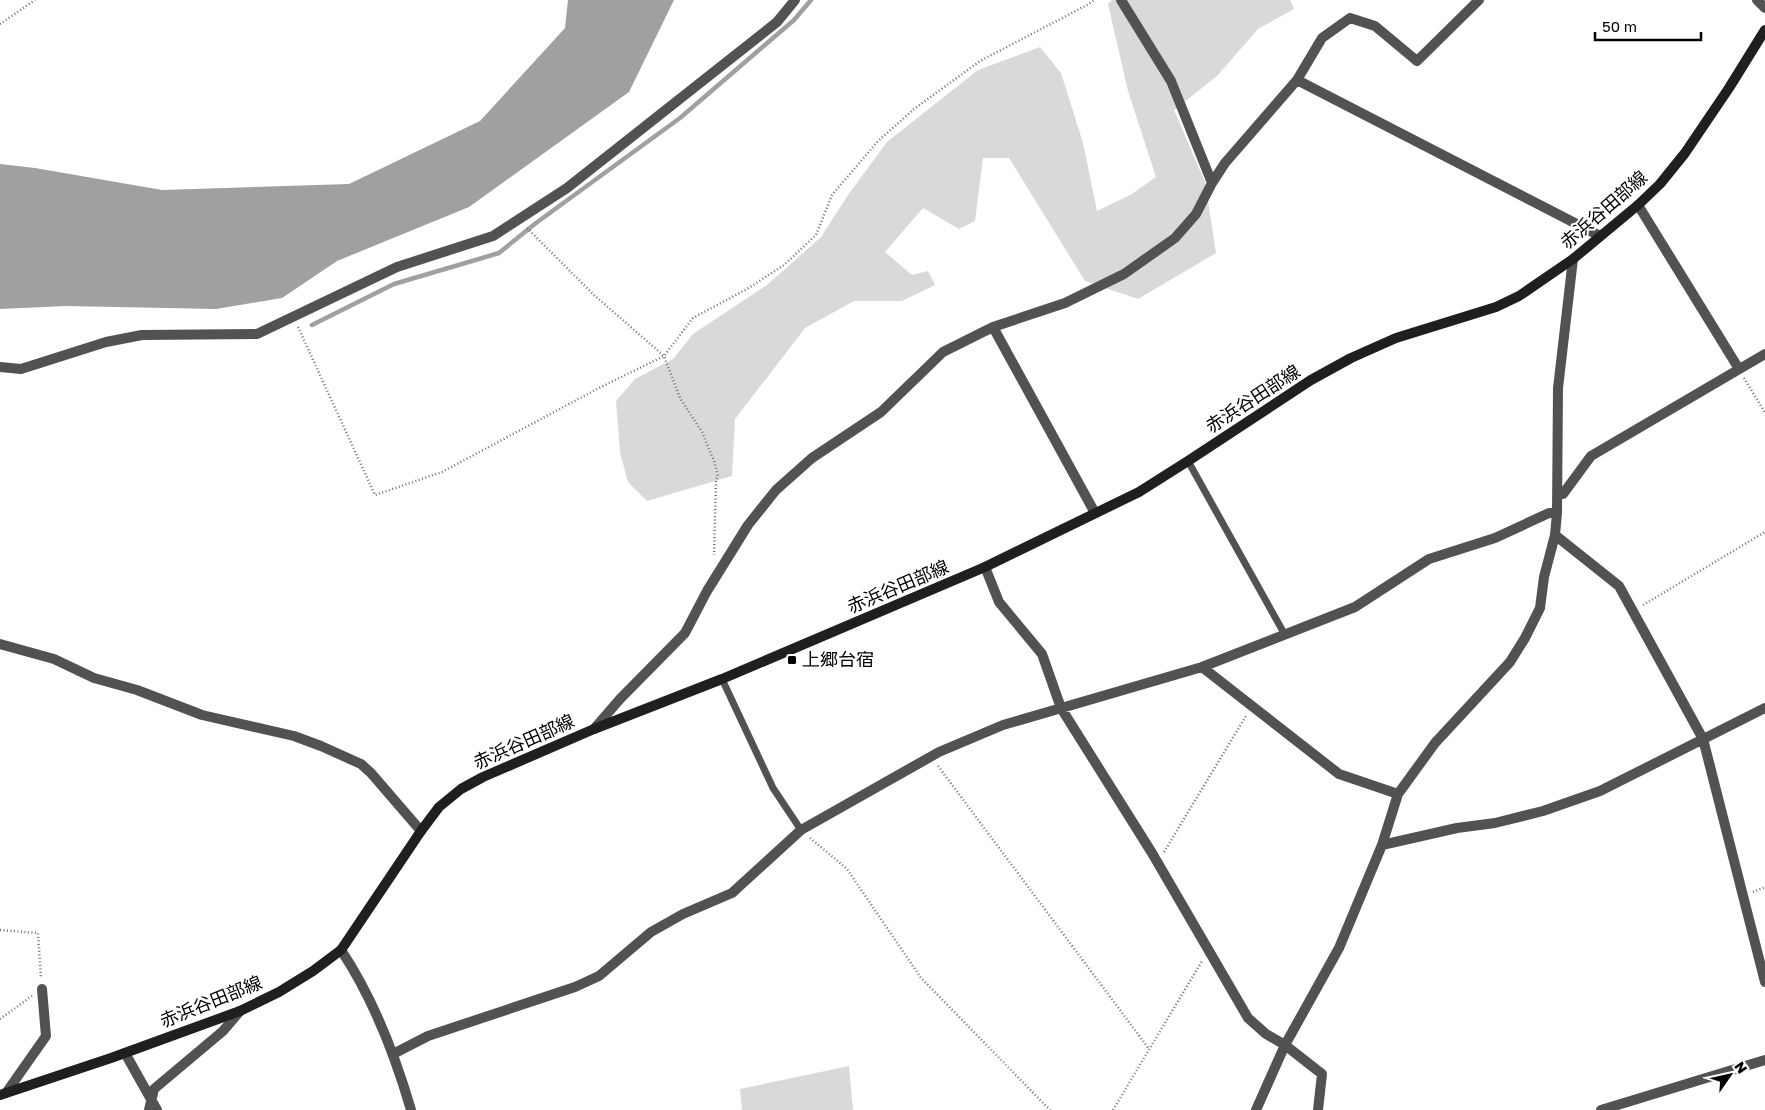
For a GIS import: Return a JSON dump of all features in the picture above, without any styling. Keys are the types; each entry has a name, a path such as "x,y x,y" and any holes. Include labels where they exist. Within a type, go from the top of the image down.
{"main road":[{"name":"赤浜谷田部線","path":"3,1094 126,1053 240,1011 279,992 313,971 341,950 439,807 461,789 483,777 594,728 722,679 985,567 1139,492 1311,380 1352,358 1396,338 1496,307 1519,296 1573,259 1638,205 1660,184 1685,153 1765,30"}],"street":[{"path":"0,368 21,369 106,342 142,335 256,334 397,267 493,236 567,188 777,22 795,0"},
{"path":"1121,0 1170,81 1212,183"},
{"path":"594,728 620,698 685,633 707,591 748,525 776,490 812,458 881,412 943,352 993,327 1065,303 1124,274 1175,238 1196,214 1225,162 1297,80 1322,38 1350,18 1375,26 1418,61 1479,0"},
{"path":"1757,0 1765,8"},
{"path":"1297,80 1600,236"},
{"path":"1638,205 1739,369"},
{"path":"1256,1110 1285,1045 1339,948 1382,845 1398,794 1435,742 1510,662 1540,608 1544,577 1555,535 1557,513 1558,388 1573,259"},
{"path":"993,327 1095,513"},
{"path":"1557,494 1562,494 1591,456 1765,354"},
{"path":"393,1054 428,1036 575,987 598,976 651,932 683,914 732,893 801,830 932,756 1003,725 1202,667 1285,635 1355,607 1429,560 1495,538 1549,514 1557,513"},
{"path":"1555,535 1619,586 1703,739 1765,982"},
{"path":"985,567 999,602 1042,654 1061,708 1157,862 1248,1018 1266,1034 1285,1045 1322,1074 1318,1110"},
{"path":"0,644 54,659 94,678 137,690 202,714 294,736 321,746 361,764 371,773 421,832"},
{"path":"1202,667 1338,774 1398,794"},
{"path":"1382,845 1457,828 1495,823 1543,812 1600,791 1765,708"},
{"path":"341,950 377,1016 393,1054 411,1110"},
{"path":"3,1094 46,1036 42,989"},
{"path":"152,1107 154,1089 222,1031 240,1011"},
{"path":"126,1053 152,1107"},
{"path":"1601,1110 1765,1060"}],"lane":[{"path":"1188,461 1285,635"},
{"path":"722,679 773,788 801,830"}],"path":[{"path":"0,24 35,0"},
{"path":"293,317 375,495 442,472 599,388 664,356 693,318 784,265 816,235 832,195 878,141 914,109 980,61 1087,6 1094,0"},
{"path":"518,219 594,295 664,356 680,398 702,432 718,476 716,480 714,557"},
{"path":"1739,369 1765,413"},
{"path":"1633,610 1765,532"},
{"path":"1157,862 1252,706"},
{"path":"932,756 1149,1049"},
{"path":"801,830 847,869 921,978 1050,1110"},
{"path":"0,930 38,933 42,989 0,1019"},
{"path":"1113,1110 1209,949"}],"shaded area":[{"path":"568,0 674,0 629,92 469,207 337,261 282,298 216,309 66,306 0,309 0,164 35,168 162,190 349,184 480,121 565,28"},
{"path":"1112,0 1290,0 1294,9 1258,29 1217,76 1174,110 1205,182 1216,253 1138,299 1085,281 1009,158 983,158 975,221 959,229 923,208 885,252 912,275 928,271 935,285 902,301 854,301 805,328 735,419 732,476 647,501 628,482 620,452 616,401 635,379 673,359 693,334 767,285 821,237 848,195 887,142 978,70 1040,47 1061,73 1083,143 1097,211 1132,194 1156,177 1128,91 1108,4"},
{"path":"849,1066 853,1110 742,1110 740,1089"}],"waterway":[{"path":"312,325 394,284 499,253 536,223 680,118 794,20 811,0"}],"place":[{"name":"上郷台宿","path":"792,660"}]}
